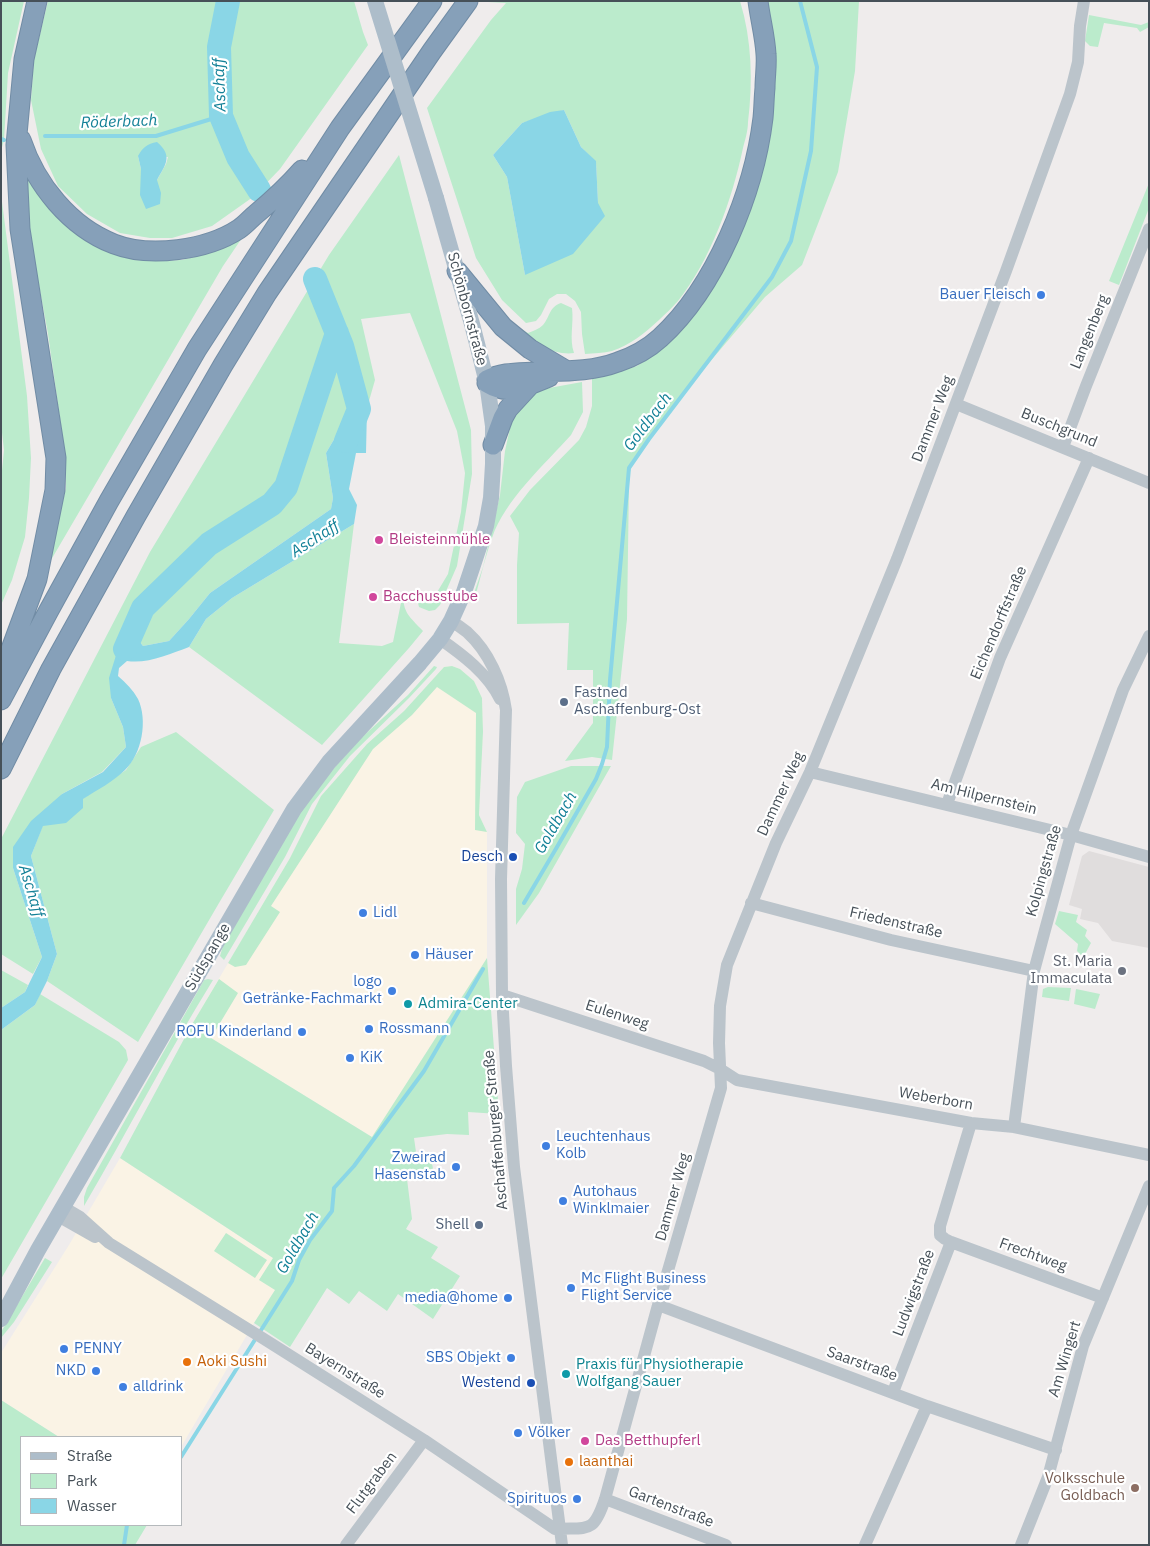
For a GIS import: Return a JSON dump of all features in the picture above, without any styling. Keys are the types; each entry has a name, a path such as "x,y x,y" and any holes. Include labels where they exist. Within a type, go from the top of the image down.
{"highway":[{"path":"1,676 37,579 55,490 56,458 20,229 16,146 24,59 37,1"},
{"path":"1,700 104,510 197,349 340,128 432,1"},
{"path":"1,769 56,660 223,365 268,293 426,59 468,1"},
{"path":"566,371 516,389 504,390 495,388 487,381 495,376 508,374 566,371 616,363 639,354 659,339 679,319 699,293 716,262 733,228 752,171 763,119 767,54 758,1"},
{"path":"17,126 26,154 37,176 61,207 74,220 115,244 159,251 181,250 201,246 239,229 281,193 340,128"},
{"path":"457,271 503,327 530,349 566,371"},
{"path":"493,445 508,409 531,384"}],"main road":[{"name":"Schönbornstraße","path":"375,1 457,271 487,381 493,426 491,498 486,526 464,592 451,621"},
{"name":"Südspange","path":"1,1319 38,1250 294,808 329,762 420,663 440,639 451,621"}],"street":[{"name":"Dammer Weg","path":"560,1529 588,1527 598,1518 605,1499 658,1305 721,1088 720,1006 726,965 776,843 810,772 897,559 1003,279 1070,94 1078,62 1080,26 1084,1"},
{"name":"Langenberg","path":"1063,447 1149,229"},
{"name":"Buschgrund","path":"956,404 1149,483"},
{"name":"Eichendorffstraße","path":"946,804 1000,658 1090,458"},
{"name":"Aschaffenburger Straße","path":"451,621 468,632 492,665 503,692 506,710 501,879 502,995 514,1167 562,1545"},
{"name":"Kolpingstraße","path":"1014,1127 1034,971 1071,835 1122,690 1149,636"},
{"path":"440,639 484,675 506,710"},
{"name":"Am Hilpernstein","path":"810,772 1071,835 1149,857"},
{"name":"Friedenstraße","path":"751,903 891,940 1034,971"},
{"name":"Eulenweg","path":"502,995 704,1061 720,1069"},
{"name":"Weberborn","path":"720,1069 737,1080 971,1122 1014,1127 1149,1155"},
{"name":"Ludwigstraße","path":"893,1392 951,1242 940,1235 940,1226 971,1122"},
{"name":"Am Wingert","path":"1021,1545 1043,1491 1056,1450 1083,1346 1149,1186"},
{"name":"Bayernstraße","path":"61,1212 93,1236 109,1243 253,1331 424,1440 548,1525 555,1529 560,1529"},
{"name":"Frechtweg","path":"951,1242 1103,1298"},
{"name":"Saarstraße","path":"658,1305 927,1406 1056,1450"},
{"path":"865,1545 927,1406"},
{"name":"Flutgraben","path":"346,1545 424,1440"},
{"name":"Gartenstraße","path":"605,1499 726,1545"}],"shaded area":[{"name":"Admira-Center","path":"452,666 460,669 474,681 482,698 483,732 479,815 487,832 487,958 372,1137 191,1026 290,858 321,796 367,744 404,711 444,667"},
{"path":"1089,851 1149,867 1149,948 1112,941 1098,923 1080,919 1082,909 1069,905 1082,856"},
{"path":"120,1158 273,1258 275,1290 182,1445 182,1436 57,1436 1,1400 1,1353 69,1245"}],"green space":[{"path":"1,1 24,1 8,73 4,140 1,151"},
{"path":"48,1 354,1 368,45 280,169 253,197 212,226 172,238 150,238 120,233 87,214 58,186 41,149 31,100 34,59","holes":["138,156 168,157 157,180 142,177"]},
{"path":"740,1 747,31 751,76 748,129 733,188 719,228 701,267 678,301 643,334 612,351 585,354 581,312 575,301 566,294 557,294 549,299 536,321 526,323 502,300 476,258 427,108 491,20 506,3 488,2","holes":["564,110 581,147 596,162 598,203 525,275 507,177 493,155 522,123"]},
{"path":"766,1 859,1 855,71 838,172 802,265 765,297 680,397 631,462 627,619 612,760 592,757 565,761 593,723 593,670 567,670 569,623 517,624 519,533 510,516 530,490 579,440 586,427 592,406 592,379 637,366 660,350 680,332 702,306 719,277 752,198"},
{"path":"1089,15 1141,25 1149,22 1149,27 1140,32 1137,28 1104,23 1098,47 1090,46 1085,41"},
{"path":"399,155 471,430 472,474 457,566 440,605 435,610 429,611 419,607 416,595 433,599 448,574 461,512 465,473 457,431 410,313 361,319 375,380 367,408 350,412 326,453 333,498 331,509 210,593 169,641 143,646 137,638 139,628 134,622 121,639 111,698 123,727 126,747 102,772 62,794 13,868 42,957 33,974 1,954 1,839 150,552 329,255"},
{"path":"24,166 36,190 69,229 112,253 134,259 182,260 206,254 244,235 223,266 44,572 66,488 65,454 48,334 29,231"},
{"path":"1149,183 1149,208 1119,285 1109,281"},
{"path":"1,194 27,396 31,458 25,537 12,580 1,605 1,481 4,450 1,424"},
{"path":"561,303 572,308 572,342 574,353 560,352 537,344 521,329 528,333 540,328 554,307"},
{"path":"582,382 583,412 571,435 526,484 506,510 492,538 483,567 500,495 505,451 513,414 538,390"},
{"path":"354,524 339,643 382,646 393,642 403,593 404,605 408,614 423,631 322,745 189,647 206,619 232,598"},
{"path":"483,567 475,597 473,596"},
{"path":"434,666 437,667 436,669 350,756 312,804 285,857 224,960 220,956 223,946 298,816 320,784 359,740 408,695"},
{"path":"452,666 460,669 474,681 482,698 483,732 479,815 487,832 475,830 476,713 437,687 412,715 373,749 271,906 280,912 246,965 235,967 228,963 290,858 321,796 367,744 404,711 444,667"},
{"path":"176,732 274,810 138,1042 47,981 57,954 31,856 43,825 126,770 141,747"},
{"path":"571,766 611,766 539,893 516,925 516,889 522,869 525,844 516,833 517,797 525,782"},
{"path":"1059,911 1078,915 1076,922 1087,930 1085,936 1091,943 1082,956 1077,951 1078,944 1055,924"},
{"path":"487,958 499,1114 468,1112 469,1135 447,1134 414,1138 417,1159 431,1157 434,1175 407,1179 412,1219 406,1229 438,1247 431,1258 460,1276 433,1319 398,1294 387,1311 359,1291 349,1304 327,1288 290,1347 254,1323 275,1290 259,1280 273,1258 120,1158 191,1026 219,979 238,993 211,1038 372,1137"},
{"path":"1,970 28,985 25,992 1,1008"},
{"path":"204,980 213,980 84,1206 87,1188"},
{"path":"1048,987 1071,988 1069,1001 1042,997 1043,989"},
{"path":"1076,989 1100,994 1095,1009 1074,1004"},
{"path":"40,994 119,1042 126,1050 128,1060 1,1279 1,1030 35,1005"},
{"path":"226,1233 267,1260 255,1278 214,1251"},
{"path":"45,1258 52,1262 14,1322 1,1338 1,1332"},
{"path":"1,1400 57,1436 20,1436 20,1526 146,1526 135,1545 1,1545"}],"water":[{"path":"564,110 581,147 596,161 598,203 605,216 573,254 525,275 507,177 493,155 522,123 550,112"},
{"path":"157,142 162,147 166,156 165,165 157,180 161,193 160,204 146,209 140,195 141,169 138,156 146,146"},
{"path":"367,408 366,453 356,453 349,489 357,505 354,524 232,598 206,619 189,647 151,660 127,661 119,668 118,676 134,693 141,707 143,726 139,746 136,755 125,770 83,799 83,808 66,823 43,826 31,856 57,954 47,981 35,1005 1,1030 1,1008 25,992 42,957 13,868 13,847 31,821 62,794 103,772 126,747 123,727 111,698 109,678 121,639 134,621 139,628 137,638 143,646 169,641 210,593 331,509 333,498 326,453 350,412"}],"waterway":[{"name":"Aschaff","path":"228,1 219,47 221,116 238,157 259,190"},
{"name":"Goldbach","path":"524,903 596,779 607,747 610,680 629,468 772,277 791,241 811,151 817,67 800,1"},
{"name":"Röderbach","path":"45,136 156,136 221,116"},
{"name":"Aschaff","path":"315,279 342,346 359,409 346,441"},
{"name":"Aschaff","path":"125,649 143,608 209,544 272,504 286,487 337,333"},
{"name":"Goldbach","path":"182,1455 292,1281 299,1260 310,1240 332,1211 334,1188 354,1166 424,1071 483,969"},
{"name":"Goldbach","path":"124,1545 127,1526"}],"place":[{"name":"Bauer Fleisch","path":"1041,295"},
{"name":"Bleisteinmühle","path":"379,540"},
{"name":"Bacchusstube","path":"373,597"},
{"name":"Fastned Aschaffenburg-Ost","path":"564,702"},
{"name":"Desch","path":"513,857"},
{"name":"Lidl","path":"363,913"},
{"name":"Häuser","path":"415,955"},
{"name":"St. Maria Immaculata","path":"1122,971"},
{"name":"logo Getränke-Fachmarkt","path":"392,991"},
{"name":"Admira-Center","path":"408,1004"},
{"name":"Rossmann","path":"369,1029"},
{"name":"ROFU Kinderland","path":"302,1032"},
{"name":"KiK","path":"350,1058"},
{"name":"Leuchtenhaus Kolb","path":"546,1146"},
{"name":"Zweirad Hasenstab","path":"456,1167"},
{"name":"Autohaus Winklmaier","path":"563,1201"},
{"name":"Shell","path":"479,1225"},
{"name":"Mc Flight Business Flight Service","path":"571,1288"},
{"name":"media@home","path":"508,1298"},
{"name":"PENNY","path":"64,1349"},
{"name":"SBS Objekt","path":"511,1358"},
{"name":"Aoki Sushi","path":"187,1362"},
{"name":"NKD","path":"96,1371"},
{"name":"Praxis für Physiotherapie Wolfgang Sauer","path":"566,1374"},
{"name":"Westend","path":"531,1383"},
{"name":"alldrink","path":"123,1387"},
{"name":"Völker","path":"518,1433"},
{"name":"Das Betthupferl","path":"585,1441"},
{"name":"laanthai","path":"569,1462"},
{"name":"Volksschule Goldbach","path":"1135,1488"},
{"name":"Spirituos","path":"577,1499"}]}
